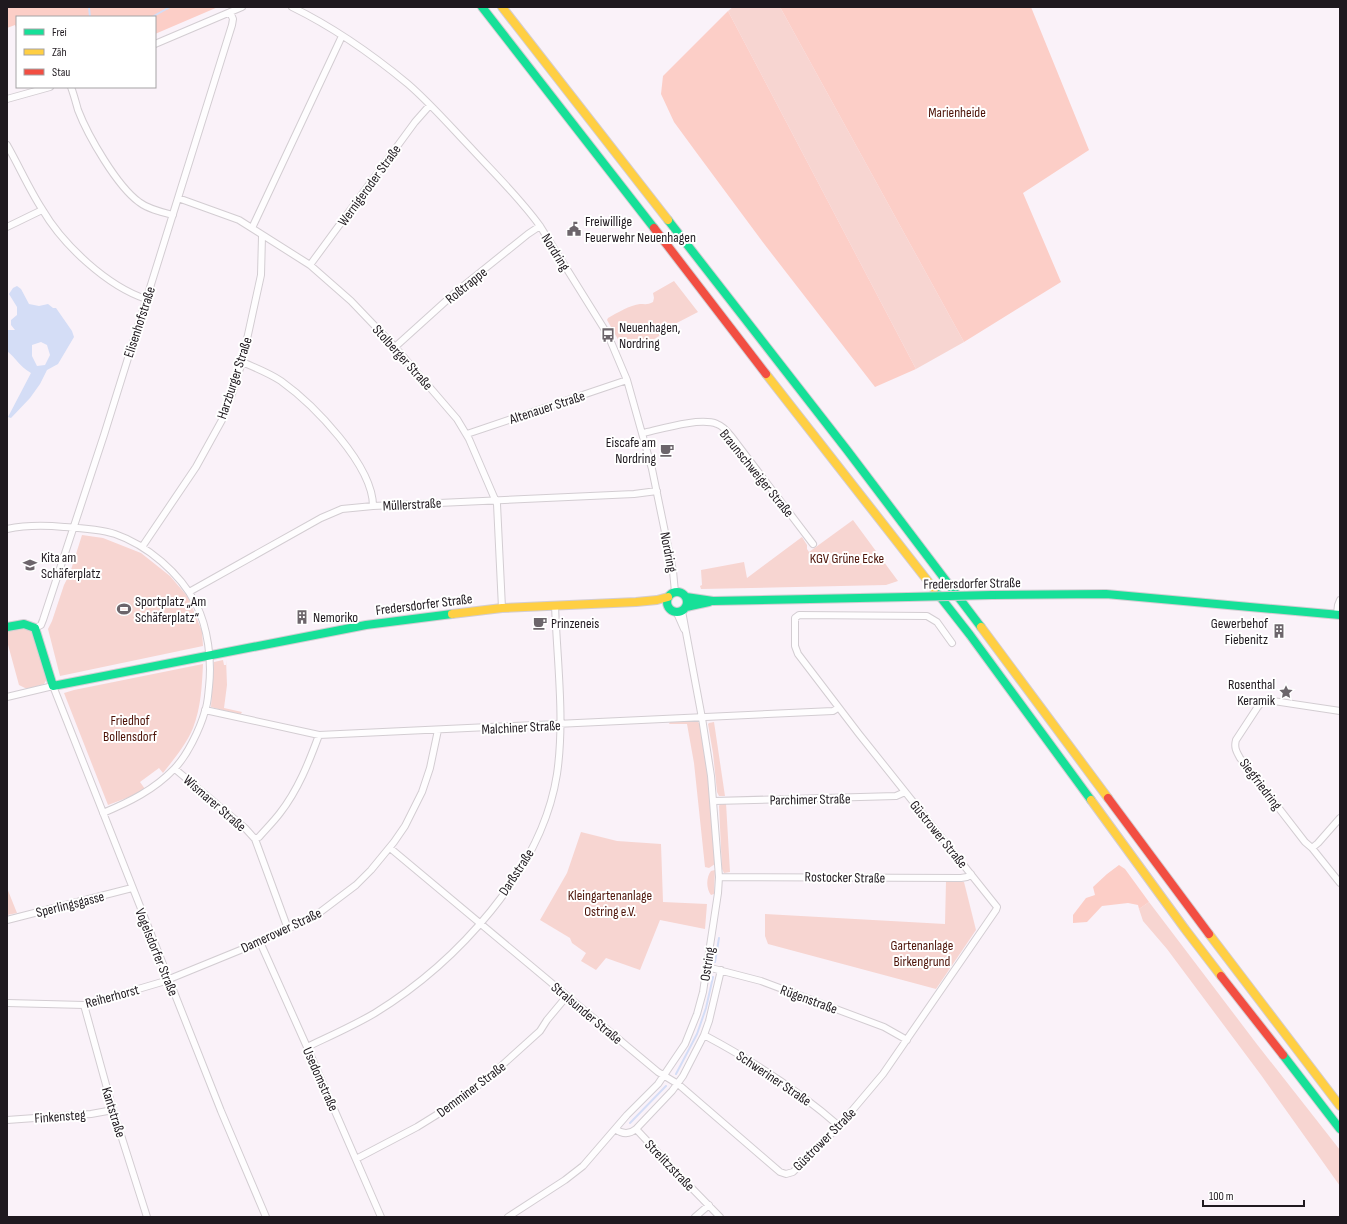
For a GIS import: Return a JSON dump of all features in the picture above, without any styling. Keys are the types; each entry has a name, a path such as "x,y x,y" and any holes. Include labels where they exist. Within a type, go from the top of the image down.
{"main road":[{"path":"482,7 970,635 1185,929 1340,1129"},
{"path":"502,7 852,457 975,618 1229,961 1340,1106"},
{"path":"675,592 682,593 686,597 687,602 682,610 671,611 667,606 668,597 675,592"},
{"name":"Fredersdorfer Straße","path":"686,597 713,601 1106,594 1338,614"},
{"name":"Fredersdorfer Straße","path":"53,686 209,654 366,625 502,608 636,602 657,600 668,597"},
{"name":"Fredersdorfer Straße","path":"682,610 713,601"},
{"name":"Fredersdorfer Straße","path":"636,602 667,606"},
{"path":"7,627 26,624 35,628 53,686"}],"street":[{"path":"156,44 242,7"},
{"name":"Nordring","path":"292,7 342,36 408,85 430,105 517,197 540,226 608,335 627,380 643,434 657,491 673,571 675,592"},
{"name":"Elisenhofstraße","path":"35,628 41,625 43,620 173,215 232,25 233,19 230,12"},
{"path":"252,228 342,36"},
{"path":"7,99 46,88"},
{"path":"71,88 78,111 89,132 105,161 126,190 140,203 173,215"},
{"name":"Wernigeroder Straße","path":"310,265 415,122 430,105"},
{"path":"7,145 42,210 78,253 101,274 133,295 146,300"},
{"name":"Stolberger Straße","path":"178,198 223,214 252,228 262,236 310,265 351,301 395,347 457,419 467,434 495,500 498,511 502,608"},
{"path":"7,227 42,210"},
{"name":"Roßtrappe","path":"395,347 457,291 540,226"},
{"name":"Harzburger Straße","path":"142,547 187,482 211,442 230,400 242,362 261,275 262,236"},
{"path":"242,362 267,372 282,382 322,417 348,448 364,474 371,488 373,506"},
{"name":"Altenauer Straße","path":"467,434 627,380"},
{"name":"Braunschweiger Straße","path":"643,434 698,422 709,422 720,426 731,436 813,544"},
{"name":"Müllerstraße","path":"189,592 321,518 342,510 373,506 634,494 657,491"},
{"path":"7,529 29,525 74,527 115,534 142,547 172,573 189,592 196,604 201,618 209,654 210,681 205,710 188,749 175,769 154,787 134,800 103,813"},
{"path":"1338,614 1338,604 1340,600"},
{"name":"Darßstraße","path":"307,1047 357,1024 401,995 444,960 480,923 521,869 541,828 551,803 557,774 561,725 555,605"},
{"name":"Ostring","path":"508,1217 575,1173 593,1155 664,1076 685,1044 697,1014 707,967 719,877 711,776 682,610"},
{"name":"Güstrower Straße","path":"786,1174 793,1172 840,1126 880,1078 996,910 996,905 838,708 798,654 795,646 795,618 799,615 927,616 937,622 952,643"},
{"path":"7,697 53,686"},
{"name":"Vogelsdorfer Straße","path":"53,686 168,979 221,1111 266,1217"},
{"name":"Siegfriedring","path":"1312,848 1305,842 1240,758 1235,750 1234,744 1256,708 1267,700 1340,711"},
{"name":"Malchiner Straße","path":"205,710 319,735 833,712 838,708"},
{"name":"Damerower Straße","path":"168,979 260,942 288,929 315,916 342,897 371,870 390,848 405,826 422,792 430,768 438,730"},
{"path":"255,839 259,837 280,813 290,798 301,780 319,735"},
{"name":"Wismarer Straße","path":"175,769 245,828 255,839 288,929"},
{"name":"Parchimer Straße","path":"714,801 896,796 905,792"},
{"path":"1340,818 1312,848 1340,883"},
{"name":"Stralsunder Straße","path":"390,848 658,1072 678,1084 780,1172 786,1174"},
{"name":"Rostocker Straße","path":"719,877 961,878 971,874"},
{"name":"Sperlingsgasse","path":"7,920 132,888"},
{"name":"Usedomstraße","path":"260,942 381,1217"},
{"name":"Rügenstraße","path":"707,967 761,981 874,1023 891,1030 907,1040"},
{"name":"Ostring","path":"636,1129 678,1084 704,1035 713,1008 721,970"},
{"name":"Reiherhorst","path":"7,1003 84,1005 168,979"},
{"name":"Demminer Straße","path":"356,1159 417,1127 454,1104 489,1077 540,1031 566,996"},
{"name":"Kantstraße","path":"84,1005 113,1110 147,1217"},
{"name":"Schweriner Straße","path":"704,1035 754,1063 813,1104 840,1126"},
{"name":"Finkensteg","path":"7,1120 91,1114 113,1110"},
{"name":"Strelitzstraße","path":"615,1129 620,1133 625,1134 632,1133 636,1129 720,1217"},
{"path":"696,1217 709,1206"}],"green space":[{"path":"7,7 218,7 156,34 156,16 16,16 16,27 15,25 7,28"},
{"path":"733,7 780,7 964,342 916,369 728,11"},
{"name":"Marienheide","path":"780,7 1031,7 1089,150 1023,193 1061,282 964,342"},
{"path":"728,11 916,369 875,387 765,245 674,122 661,94 663,76"},
{"path":"674,281 698,312 671,326 664,333 648,343 629,350 624,350 607,320 608,318 632,306 653,302 653,293"},
{"name":"KGV Grüne Ecke","path":"853,520 898,581 886,585 701,589 701,570 744,562 747,578 802,537 809,552"},
{"name":"Sportplatz „Am Schäferplatz“","path":"82,535 103,538 141,553 170,576 188,597 202,631 203,646 60,676 48,629 70,573"},
{"path":"21,627 30,629 34,633 47,679 44,684 27,689 19,685 7,641 7,631"},
{"path":"226,659 227,685 224,708 242,712 240,715 211,707 214,662 223,660 224,665 226,665"},
{"name":"Friedhof Bollensdorf","path":"203,664 202,688 198,713 193,728 183,746 163,773 159,768 140,782 145,789 132,796 108,805 64,693"},
{"path":"697,721 701,725 711,804 715,864 709,868 705,867 694,763 687,724 669,724 670,722"},
{"path":"714,722 725,796 719,796 717,792 708,724"},
{"path":"726,803 730,872 724,873 722,869 719,806 720,804"},
{"name":"Kleingartenanlage Ostring e.V.","path":"581,832 617,841 661,844 663,902 707,904 705,929 660,920 640,970 606,958 596,970 581,961 586,953 572,943 570,938 540,920 567,873"},
{"path":"1119,865 1125,869 1149,902 1139,909 1138,905 1128,903 1102,906 1087,922 1073,923 1073,915 1086,898 1095,895 1093,887"},
{"path":"715,870 714,894 711,895 708,890 707,880 711,871"},
{"name":"Gartenanlage Birkengrund","path":"946,881 964,882 976,930 936,989 768,944 765,936 765,914 945,924"},
{"path":"7,888 17,913 7,915"},
{"path":"1149,902 1256,1043 1340,1150 1340,1186 1261,1075 1167,949 1143,921 1139,909"}],"water":[{"path":"17,286 21,289 29,304 39,306 48,304 53,308 56,308 72,331 74,337 58,364 47,370 40,384 30,398 11,418 8,417 31,373 7,351 7,330 15,330 11,325 11,320 17,315 17,307 9,294 13,288","holes":["41,342 47,345 50,355 45,365 37,366 32,356 32,345"]}],"waterway":[{"path":"89,7 90,16"},
{"path":"154,16 170,7"},
{"path":"715,962 719,938"},
{"path":"676,1074 697,1034 706,1008 713,977"},
{"path":"630,1123 666,1086"}],"traffic: fast":[{"path":"482,7 654,228"},
{"path":"668,220 847,450 981,627"},
{"path":"934,589 970,635 1091,800"},
{"path":"673,592 681,592 687,598 687,602 687,606 681,612 673,612 667,606 667,598 673,592"},
{"path":"992,595 1106,594 1340,615"},
{"path":"908,597 992,595"},
{"path":"686,597 713,601 908,597"},
{"path":"686,607 709,602"},
{"path":"7,627 24,624 35,628 53,686 366,625 452,614"},
{"path":"1283,1055 1340,1129"}],"traffic: slow":[{"path":"502,7 668,220"},
{"path":"766,374 934,589"},
{"path":"452,614 502,608 636,602 657,600 668,597"},
{"path":"981,627 1108,798"},
{"path":"1091,800 1221,976"},
{"path":"1209,934 1340,1106"}],"traffic: jam":[{"path":"654,228 766,374"},
{"path":"1108,798 1209,934"},
{"path":"1221,976 1283,1055"}],"place":[{"name":"Freiwillige Feuerwehr Neuenhagen","path":"574,229"},
{"name":"Neuenhagen, Nordring","path":"608,335"},
{"name":"Eiscafe am Nordring","path":"667,450"},
{"name":"Kita am Schäferplatz","path":"30,565"},
{"name":"Sportplatz „Am Schäferplatz“","path":"124,609"},
{"name":"Nemoriko","path":"302,617"},
{"name":"Prinzeneis","path":"540,623"},
{"name":"Gewerbehof Fiebenitz","path":"1279,631"},
{"name":"Rosenthal Keramik","path":"1286,692"}]}
